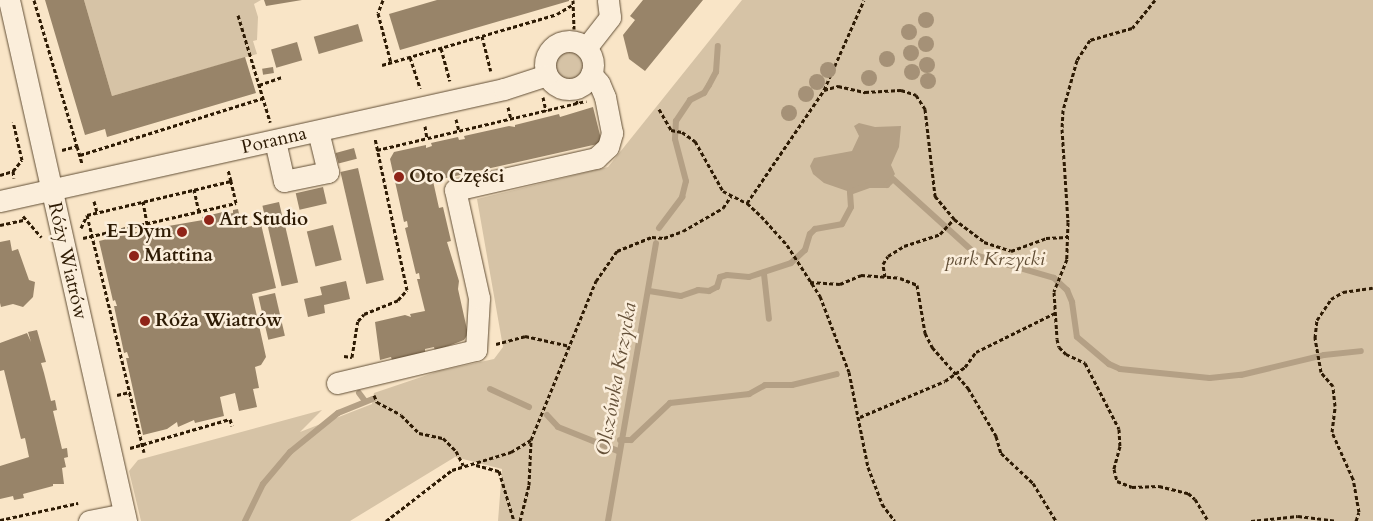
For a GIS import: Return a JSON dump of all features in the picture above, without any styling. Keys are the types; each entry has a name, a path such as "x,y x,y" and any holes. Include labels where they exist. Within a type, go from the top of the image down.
{"street":[{"name":"Róży Wiatrów","path":"9,0 125,517"},
{"path":"579,45 610,17 608,0"},
{"path":"560,43 579,45 593,62 591,74 576,96 561,88 547,75 545,65 549,52 560,43"},
{"path":"337,383 476,350 479,298 455,190 596,158 608,147 612,133 605,97 591,74"},
{"name":"Poranna","path":"9,199 275,141 496,90 547,75"},
{"path":"275,141 284,182 328,172 318,131"},
{"path":"86,511 125,517"}],"path":[{"path":"34,0 86,174"},
{"path":"383,0 378,13 391,63"},
{"path":"573,0 572,5 579,45"},
{"path":"747,203 824,90 864,0"},
{"path":"1155,0 1132,28 1090,40 1077,60 1064,110 1062,129 1067,260 1054,292 1055,313 1059,347 1085,363 1119,429 1120,446 1114,469 1117,481 1132,486 1159,486 1188,493 1196,499 1208,521"},
{"path":"382,65 557,14 572,5"},
{"path":"238,15 275,141"},
{"path":"482,36 496,90"},
{"path":"441,48 455,99"},
{"path":"259,84 282,77"},
{"path":"824,90 838,86 865,92 902,90 916,95 925,110 935,196 954,219 984,242 1011,251 1046,238 1066,237"},
{"path":"344,356 352,358 358,322 364,314 398,300 407,290 378,150 576,96 605,97"},
{"path":"80,155 263,98"},
{"path":"659,109 671,130 682,132 695,141 717,183 731,196 747,203 791,253 820,296 839,342 860,417 868,467 882,504 895,521"},
{"path":"0,175 12,171 22,160 12,116"},
{"path":"52,153 77,146"},
{"path":"92,236 236,203 224,152"},
{"path":"12,171 9,199 24,220 46,243"},
{"path":"144,452 87,214 231,181"},
{"path":"194,189 199,212"},
{"path":"92,196 97,212"},
{"path":"520,521 530,485 531,440 544,401 570,346 596,281 617,251 652,237 664,238 683,231 723,208 731,196"},
{"path":"143,201 147,224"},
{"path":"885,278 883,264 888,256 904,246 940,234 954,219"},
{"path":"0,225 24,220"},
{"path":"810,282 840,284 861,275 910,280 917,285 925,333 932,347 957,373 996,436 1001,453 1033,483 1056,521"},
{"path":"1356,521 1359,512 1353,479 1332,432 1335,406 1333,386 1321,372 1315,347 1317,320 1332,299 1342,292 1373,288"},
{"path":"860,417 929,389 957,373 976,352 1055,313"},
{"path":"476,350 525,336 570,346"},
{"path":"113,359 122,357"},
{"path":"114,396 130,392"},
{"path":"375,396 377,402 401,415 419,433 442,438 456,452 463,465"},
{"path":"126,449 230,419 232,426"},
{"path":"476,465 511,452 531,440"},
{"path":"386,521 463,465 476,465 499,471 514,521"},
{"path":"0,520 86,511"},
{"path":"1251,521 1298,516 1336,521"}],"green space":[{"path":"84,0 261,0 254,4 258,17 257,40 253,41 257,54 112,96"},
{"name":"park Krzycki","path":"742,0 1373,0 1373,521 498,521 502,469 455,457 350,521 141,521 129,471 138,460 322,410 300,432 372,404 374,393 439,371 494,359 503,347 477,199 608,167"},
{"path":"569,49 575,50 580,54 584,59 584,71 580,76 575,80 569,81 563,80 558,76 554,71 553,65 554,59 558,54 563,50"}],"shaded area":[{"path":"859,123 875,127 901,126 899,147 891,165 895,174 887,185 869,185 850,192 824,183 813,174 810,166 814,158 852,151 859,136 854,126"}],"building":[{"path":"45,0 84,0 112,96 245,57 256,93 107,137 105,129 85,135"},
{"path":"264,0 302,0 266,6"},
{"path":"437,0 569,1 400,50 389,14"},
{"path":"643,0 703,0 645,71 629,59 623,35 635,20 630,16"},
{"path":"358,24 363,41 319,54 314,37"},
{"path":"297,42 302,60 276,68 271,49"},
{"path":"273,67 274,73 263,75 262,69"},
{"path":"593,107 602,143 433,181 439,208 443,207 451,241 447,242 459,281 458,289 468,334 464,340 435,351 434,347 425,349 425,353 392,360 391,357 380,360 375,322 405,315 411,317 410,314 425,311 417,279 420,279 419,273 416,274 405,228 408,227 407,221 404,222 390,159 394,152 426,145 426,148 432,146 431,143 458,137 459,140 465,139 464,136 509,126 515,127 515,125 559,114 560,117"},
{"path":"354,148 357,159 338,164 336,153"},
{"path":"358,168 384,280 366,284 340,172"},
{"path":"323,187 327,204 300,210 296,193"},
{"path":"279,202 283,219 266,222 262,206"},
{"path":"238,209 242,228 261,224 276,288 252,294 266,357 261,365 255,367 259,388 253,389 257,407 239,411 235,393 220,397 224,416 195,423 194,420 178,427 177,422 167,429 143,435 126,358 129,358 127,352 124,353 114,306 117,306 115,300 113,301 99,241 145,230 145,233 151,232 151,229 203,220 202,217 227,211 228,214 233,213 233,210"},
{"path":"284,221 298,282 282,286 267,225"},
{"path":"333,225 342,260 316,266 307,232"},
{"path":"10,240 12,251 18,249 29,280 35,282 33,297 23,307 13,304 1,307 0,303 0,242"},
{"path":"346,281 350,299 324,305 325,313 308,317 304,299 322,295 320,287"},
{"path":"275,293 285,336 268,340 258,297"},
{"path":"37,330 46,362 41,363 51,401 55,400 57,410 53,411 62,449 67,448 68,457 64,458 66,467 62,468 64,484 53,484 53,486 23,494 24,498 14,500 13,496 0,499 0,466 29,457 25,438 21,439 4,370 0,371 0,343 27,333 31,342 28,332"}],"waterway":[{"name":"Olszówka Krzycka","path":"659,228 682,197 686,181 675,139 676,121 690,100 704,93 709,85 716,72 718,46"},
{"path":"649,291 681,296 698,290 709,291 717,287 720,277 727,275 749,277 791,263 805,250 810,234 815,229 842,224 851,207 850,192 869,185 887,185 893,179 978,256 1054,278 1067,290 1072,302 1077,337 1109,364 1120,369 1210,378 1241,375 1324,355 1361,351"},
{"name":"Olszówka Krzycka","path":"608,521 656,243"},
{"path":"764,274 769,319"},
{"path":"620,440 631,440 670,403 749,394 765,385 792,385 837,374"},
{"path":"490,389 529,407"},
{"path":"359,393 365,401"},
{"path":"245,521 263,484 290,452 338,413 373,399"},
{"path":"547,415 558,427 618,451"}],"place":[{"name":"Oto Części","path":"399,177"},
{"name":"Art Studio","path":"209,220"},
{"name":"E-Dym","path":"182,232"},
{"name":"Mattina","path":"134,256"},
{"name":"Róża Wiatrów","path":"145,321"}]}
